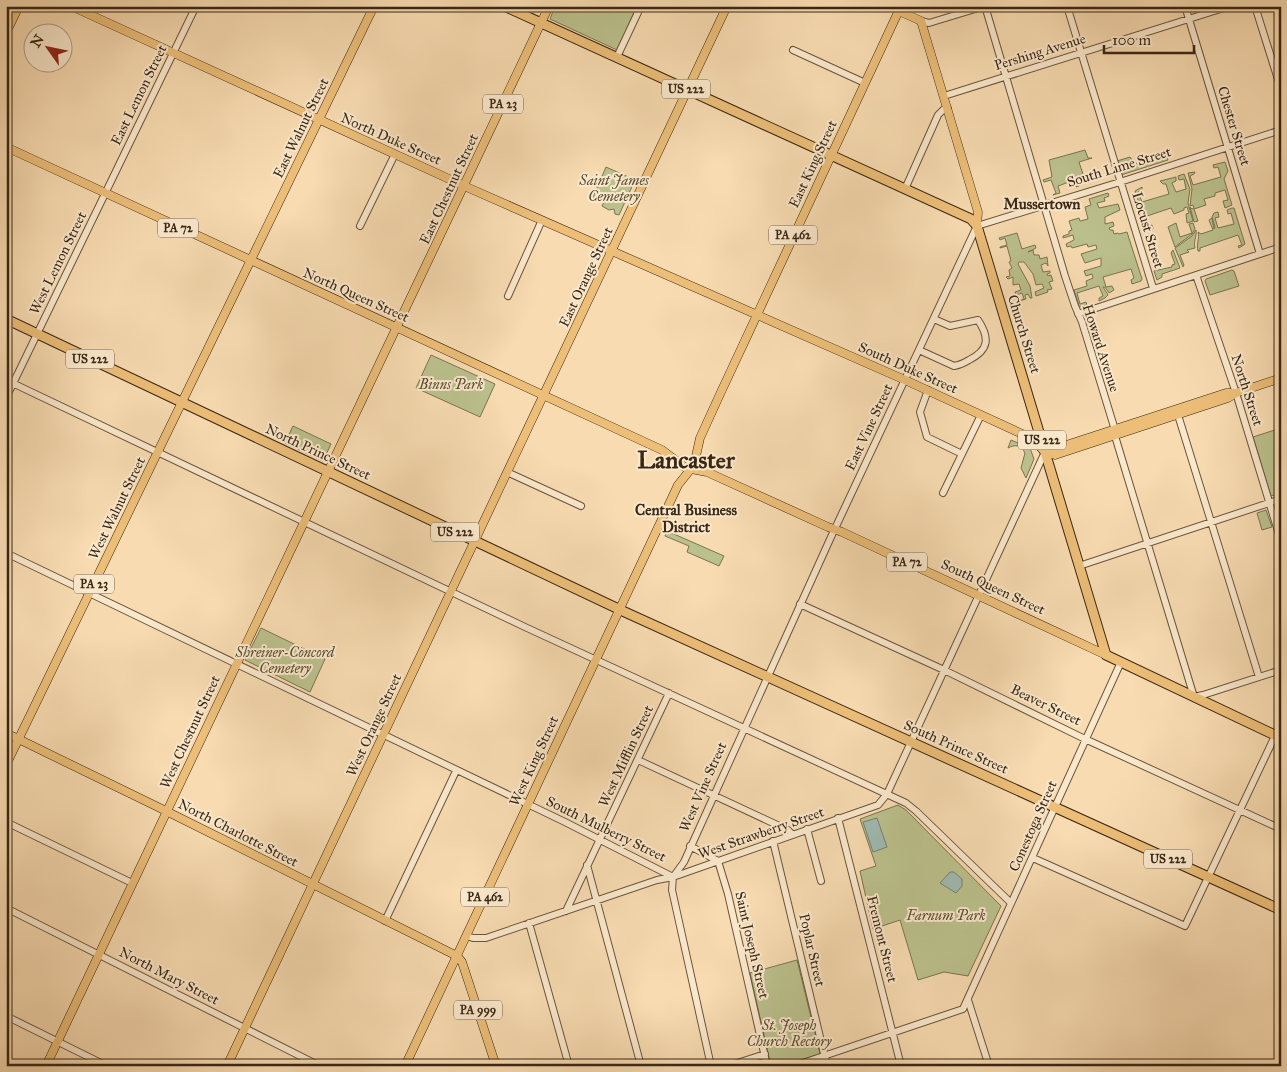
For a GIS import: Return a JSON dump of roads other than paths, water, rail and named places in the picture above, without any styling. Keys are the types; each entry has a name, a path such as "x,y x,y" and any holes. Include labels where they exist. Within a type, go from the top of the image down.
{"highway":[{"name":"US 222","path":"504,6 971,219 977,226"},
{"name":"Church Street","path":"977,226 1106,655"},
{"name":"North Prince Street","path":"6,319 619,610"},
{"name":"South Prince Street","path":"619,610 1281,910"},
{"name":"South Queen Street","path":"1106,655 1279,735"}],"main road":[{"path":"6,33 19,6"},
{"name":"North Duke Street","path":"71,6 464,186 756,315"},
{"name":"East Walnut Street","path":"251,261 374,6"},
{"name":"East Chestnut Street","path":"396,328 549,6"},
{"name":"East Orange Street","path":"543,395 727,6"},
{"path":"900,9 921,21"},
{"name":"East King Street","path":"691,470 697,458 702,434 900,9"},
{"name":"Church Street","path":"921,21 978,212 977,226"},
{"name":"North Queen Street","path":"6,147 662,450 683,467 691,470"},
{"name":"West Walnut Street","path":"6,765 251,261"},
{"name":"South Duke Street","path":"756,315 928,390 1031,438 1045,452"},
{"name":"West Chestnut Street","path":"46,1066 396,328"},
{"path":"1045,452 1178,415 1281,378"},
{"path":"1115,433 1226,393 1236,393"},
{"name":"West Orange Street","path":"227,1066 509,472 543,395"},
{"name":"South Queen Street","path":"691,470 707,472 1106,655"},
{"name":"West King Street","path":"405,1066 678,485 691,470"},
{"name":"North Charlotte Street","path":"6,734 166,811 457,956"},
{"name":"PA 999","path":"457,956 462,962 496,1066"}],"street":[{"name":"East Lemon Street","path":"105,194 196,6"},
{"path":"617,57 641,6"},
{"path":"889,6 900,9"},
{"path":"921,21 929,23 985,6"},
{"name":"Howard Avenue","path":"985,6 1069,290 1082,322 1194,697"},
{"name":"Locust Street","path":"1066,6 1153,288"},
{"name":"Chester Street","path":"1185,6 1260,254"},
{"name":"Pershing Avenue","path":"944,96 1230,6"},
{"path":"1255,6 1281,89"},
{"path":"793,50 865,83"},
{"path":"1272,61 1281,58"},
{"path":"905,189 938,115 943,110 948,109"},
{"name":"South Lime Street","path":"977,226 1281,130"},
{"path":"360,226 395,154"},
{"name":"West Lemon Street","path":"6,398 105,194"},
{"path":"508,296 542,220"},
{"name":"East Vine Street","path":"835,530 977,226"},
{"path":"1078,314 1281,247"},
{"name":"North Street","path":"1196,275 1236,393 1281,541"},
{"path":"919,350 954,366 977,356 984,350 985,335 978,320 950,326 934,319"},
{"path":"6,380 451,592 911,806 1011,904"},
{"path":"928,390 920,412 927,436 962,454"},
{"path":"943,493 981,415"},
{"path":"1178,415 1259,677"},
{"path":"887,794 1045,452"},
{"path":"509,472 581,506"},
{"path":"1080,566 1281,499"},
{"name":"West Vine Street","path":"673,877 684,862 835,530"},
{"name":"South Mulberry Street","path":"6,553 673,877"},
{"name":"Beaver Street","path":"800,604 945,670 1085,739 1281,829"},
{"name":"Conestoga Street","path":"968,1000 1121,662"},
{"path":"1194,697 1281,670"},
{"name":"West Mifflin Street","path":"566,910 669,693"},
{"path":"1033,858 1185,926 1240,810 1279,735"},
{"path":"638,760 788,830 792,834"},
{"path":"385,921 456,770"},
{"name":"West Strawberry Street","path":"467,936 482,938 657,880 673,877 878,804 887,794"},
{"name":"Fremont Street","path":"838,818 900,1066"},
{"path":"6,822 132,883"},
{"path":"807,829 821,881"},
{"name":"Poplar Street","path":"773,841 827,1066"},
{"path":"690,846 718,861"},
{"name":"Saint Joseph Street","path":"718,861 728,894 767,1066"},
{"path":"587,866 640,1066"},
{"path":"673,877 672,890 711,1066"},
{"name":"North Mary Street","path":"6,908 320,1066"},
{"path":"529,923 569,1066"},
{"path":"794,1066 963,1009 968,1000"},
{"path":"968,1000 989,1066"},
{"path":"6,1016 107,1066"},
{"path":"728,1066 765,1054"}],"water":[{"path":"877,818 887,847 873,852 863,822"},
{"path":"950,872 954,872 962,879 962,886 956,893 940,883"}],"district":[{"name":"Mussertown","path":"1042,204"},
{"name":"Lancaster","path":"686,460"},
{"name":"Central Business District","path":"686,518"}],"park label":[{"name":"Saint James Cemetery","path":"614,188"},
{"name":"Binns Park","path":"451,384"},
{"name":"Shreiner-Concord Cemetery","path":"285,660"},
{"name":"Farnum Park","path":"946,915"},
{"name":"St. Joseph Church Rectory","path":"789,1034"}]}
